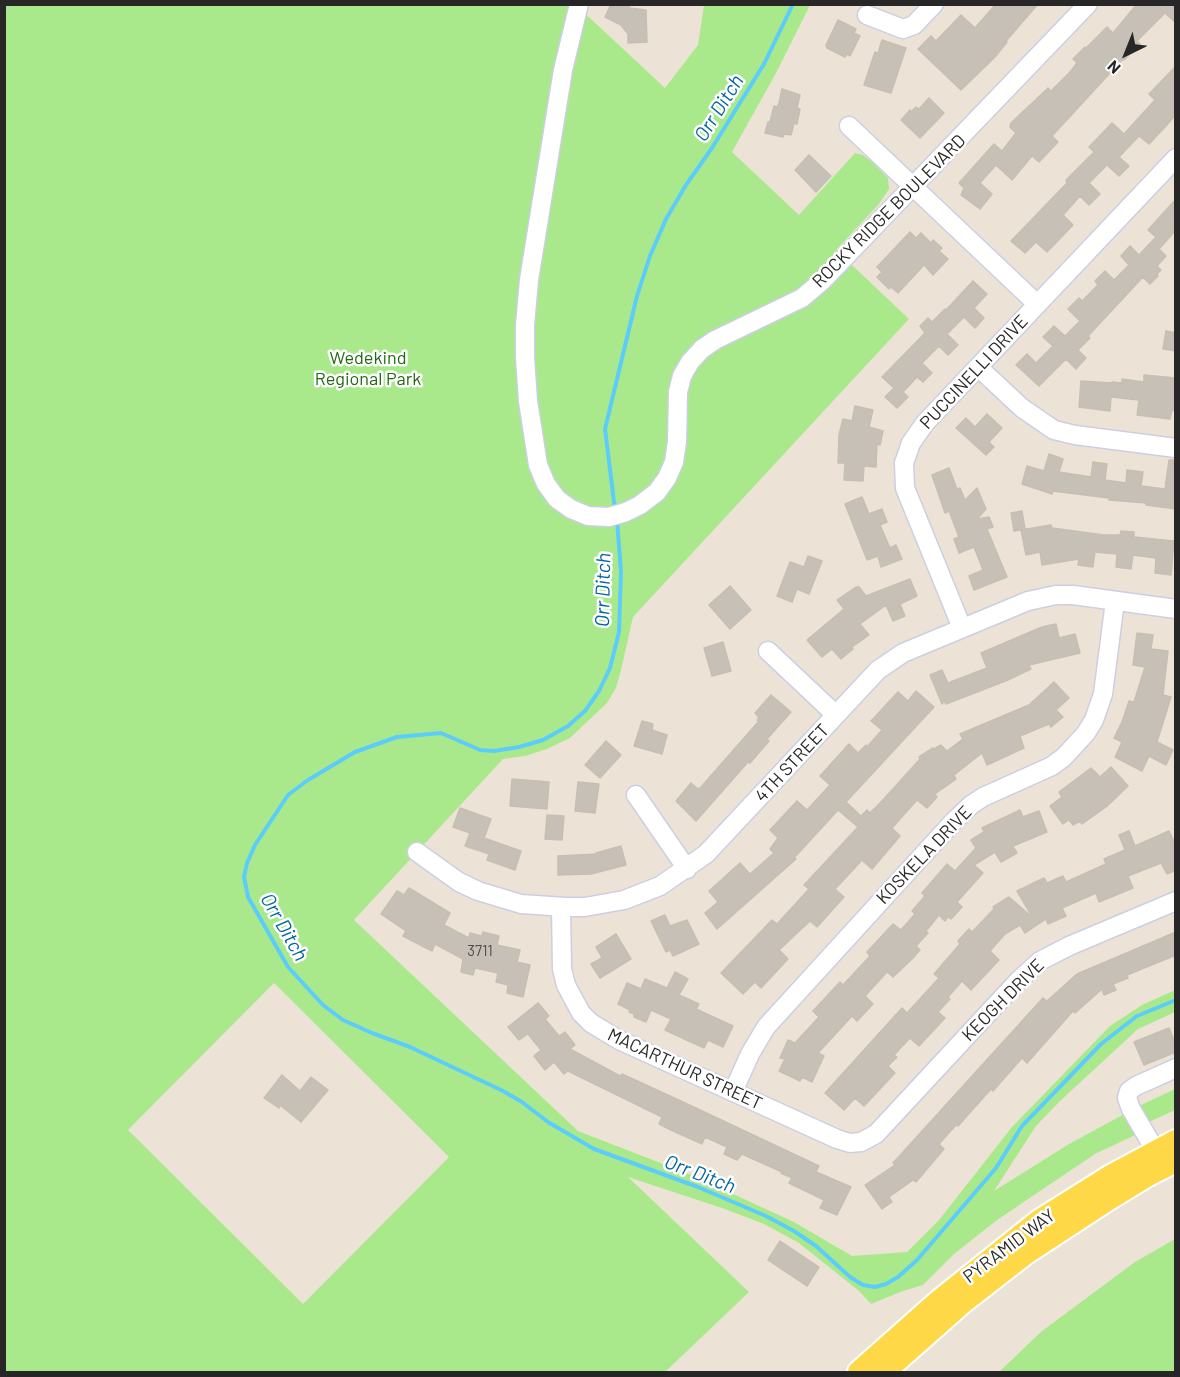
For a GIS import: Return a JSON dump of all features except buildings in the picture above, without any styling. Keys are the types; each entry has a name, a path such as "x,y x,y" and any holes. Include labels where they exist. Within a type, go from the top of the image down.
{"main road":[{"name":"PYRAMID WAY","path":"858,1372 947,1293 1039,1221 1155,1150 1176,1141"},
{"name":"PYRAMID WAY","path":"884,1372 963,1302 1026,1253 1107,1200 1176,1161"}],"street":[{"name":"ROCKY RIDGE BOULEVARD","path":"579,4 563,70 529,280 525,325 528,400 538,465 546,484 557,499 571,509 588,516 609,517 640,505 657,492 667,478 674,462 677,442 678,392 682,376 690,362 702,349 802,298 846,258 1088,4"},
{"path":"867,15 903,29 914,25 934,4"},
{"path":"849,126 1037,304"},
{"name":"PUCCINELLI DRIVE","path":"962,628 908,497 904,463 911,443 925,423 1176,158"},
{"path":"978,367 1028,413 1054,430 1075,435 1176,448"},
{"name":"4TH STREET","path":"417,852 443,872 478,891 521,904 585,907 624,900 660,885 687,869 706,854 878,670 903,653 1043,597 1073,595 1176,609"},
{"name":"KOSKELA DRIVE","path":"733,1092 766,1026 957,817 983,798 1052,766 1086,733 1094,720 1102,694 1115,601"},
{"path":"768,651 836,715"},
{"path":"636,795 687,869"},
{"name":"KEOGH DRIVE","path":"861,1142 876,1134 1018,981 1040,961 1069,946 1176,901"},
{"name":"MACARTHUR STREET","path":"561,907 562,969 566,985 581,1013 591,1023 611,1036 837,1139 850,1143 861,1142"},
{"path":"1155,1150 1127,1098 1136,1086 1176,1068"}],"green space":[{"name":"Wedekind Regional Park","path":"5,5 576,5 665,88 698,45 704,5 810,5 776,73 732,152 799,215 855,153 863,155 872,162 888,178 889,189 879,204 836,250 909,319 633,617 616,688 607,703 570,738 525,756 503,759 354,920 578,1131 694,1176 794,1222 852,1256 907,1252 939,1220 1012,1127 1110,1026 1142,1005 1175,990 1175,1012 1138,1029 1059,1102 1036,1126 994,1191 1069,1144 1175,1089 1175,1110 1151,1121 1135,1135 1095,1154 997,1220 954,1254 923,1285 871,1304 859,1291 799,1243 764,1224 628,1177 749,1292 665,1372 5,1372","holes":["274,983 449,1157 303,1304 128,1130"]},
{"path":"1175,1239 1175,1372 999,1372 1042,1331 1135,1262"}],"waterway":[{"name":"Orr Ditch","path":"615,510 605,429 637,296 650,256 666,219 686,185 712,148 764,64 793,4"},
{"name":"Orr Ditch","path":"617,520 621,572 619,632 610,668 599,691 585,711 568,726 543,740 519,747 494,751 480,750 441,733 397,737 355,752 308,780 288,795 255,845 244,877 248,897 288,967 323,1005 343,1020 410,1047 501,1090 522,1102 548,1122 594,1149 698,1187 766,1216 816,1246 850,1277 863,1285 875,1287 898,1277 917,1260 996,1168 1022,1126 1101,1044 1137,1016 1176,1000"}]}
